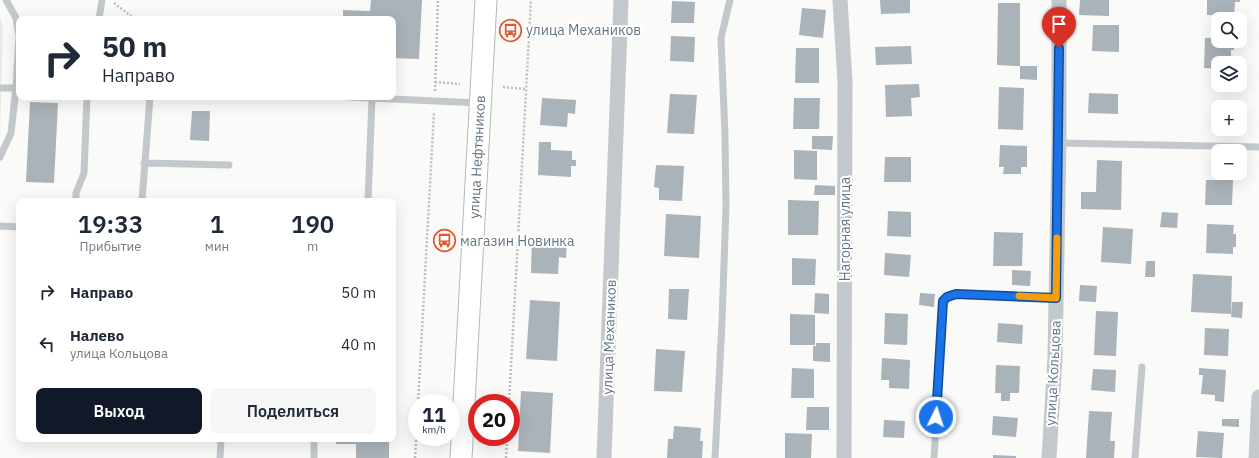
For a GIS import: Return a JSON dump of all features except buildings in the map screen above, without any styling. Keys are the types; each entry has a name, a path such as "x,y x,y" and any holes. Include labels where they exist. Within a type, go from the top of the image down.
{"main road":[{"name":"улица Нефтяников","path":"461,458 486,0"}],"street":[{"name":"улица Механиков","path":"604,458 621,0"},
{"name":"Нагорная улица","path":"840,0 845,81 844,458"},
{"name":"улица Кольцова","path":"1049,458 1055,357 1059,0"},
{"path":"1256,458 1259,397"}],"lane":[{"path":"6,0 16,18"},
{"path":"99,16 102,0"},
{"path":"715,458 726,206 721,38 730,0"},
{"path":"0,88 16,88"},
{"path":"396,99 480,103"},
{"path":"0,157 11,133 16,100"},
{"path":"76,198 76,193 84,173 87,100"},
{"path":"142,198 150,100"},
{"path":"368,198 372,100"},
{"path":"1058,143 1259,147"},
{"path":"144,163 229,165"},
{"path":"0,226 16,227"},
{"path":"934,458 943,301 947,297 956,294 1056,298"},
{"path":"1135,458 1142,366"},
{"path":"220,458 221,442"},
{"path":"314,442 314,458"}],"path":[{"path":"110,0 131,16"},
{"path":"419,394 436,82 438,0"},
{"path":"509,394 531,0"},
{"path":"436,82 460,84"},
{"path":"503,87 525,89"},
{"path":"415,458 416,446"},
{"path":"506,458 507,446"}],"shaded area":[{"path":"0,17 3,27 0,138"}],"slow traffic":[{"path":"1019,296 1056,298 1057,238"}],"place":[{"name":"улица Механиков","path":"510,30"},
{"name":"магазин Новинка","path":"445,241"}],"route":[{"path":"936,417 943,301 947,297 956,294 1056,298 1059,48"}]}
